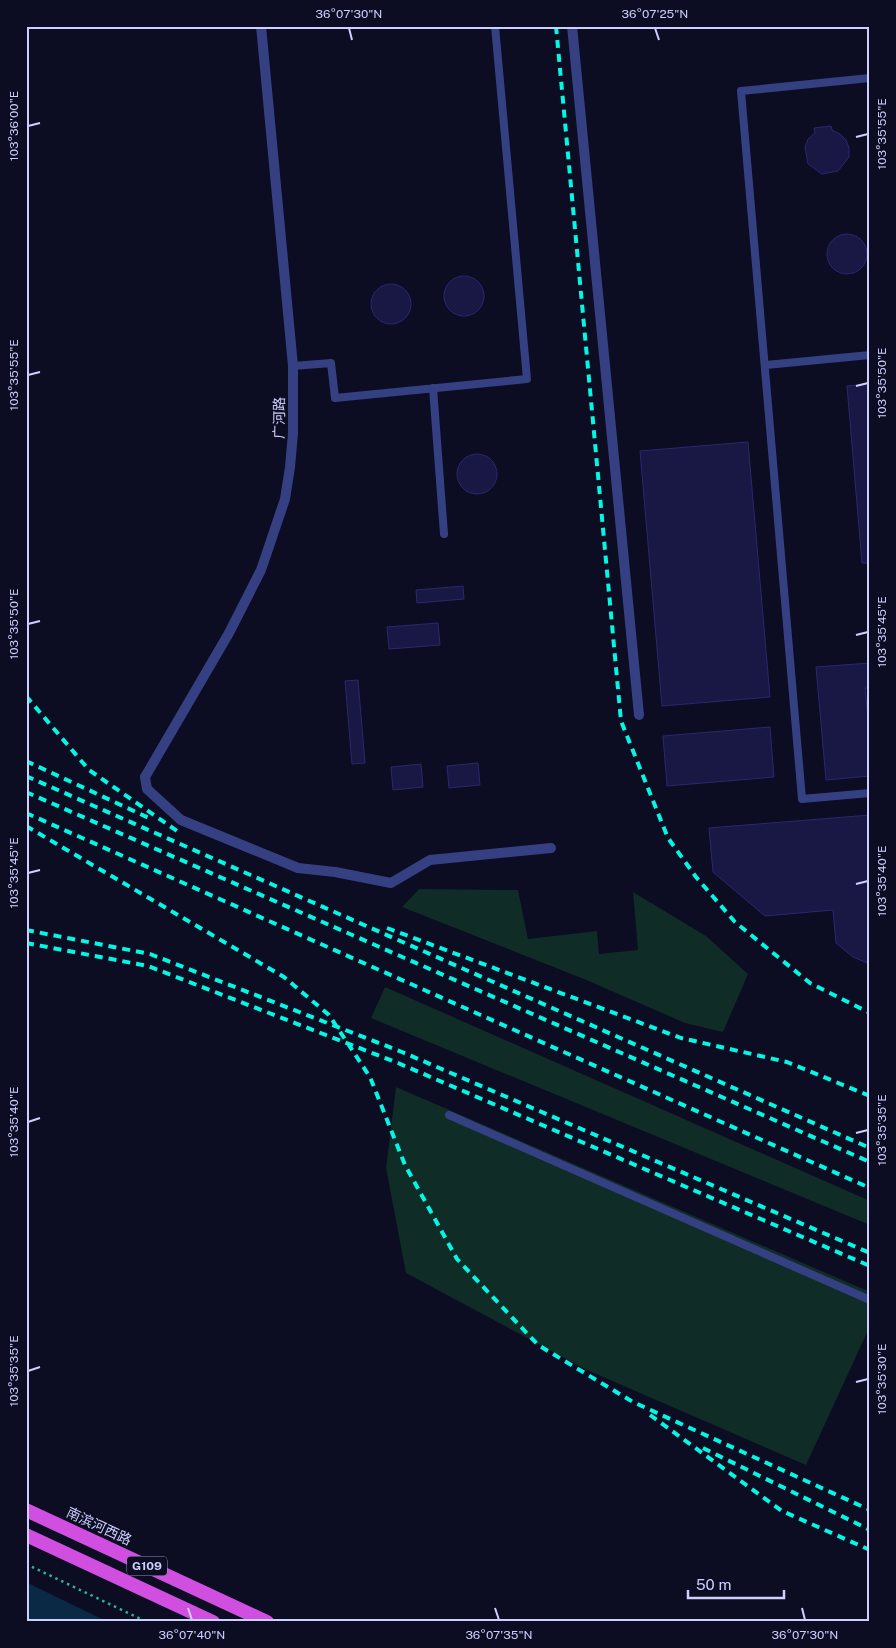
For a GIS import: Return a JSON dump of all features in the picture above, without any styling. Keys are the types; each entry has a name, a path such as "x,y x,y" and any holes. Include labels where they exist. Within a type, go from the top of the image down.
{"highway":[{"name":"南滨河西路","path":"26,1510 267,1622"},
{"name":"G109","path":"26,1535 213,1622"}],"street":[{"name":"广河路","path":"262,26 293,366 293,433 290,467 285,499 261,570 245,604 145,777 147,789 181,820 298,868 335,872 391,883 430,860 551,848"},
{"path":"572,26 639,715"}],"lane":[{"path":"293,366 331,363 334,398 527,379 496,26"},
{"path":"870,78 741,91 802,799 870,793"},
{"path":"766,365 870,355"},
{"path":"433,388 444,534"},
{"path":"449,1115 870,1300"}],"path":[{"path":"26,1564 147,1622"}],"green space":[{"path":"419,889 518,890 528,939 597,931 599,954 638,950 633,892 706,936 748,974 723,1032 685,1023 584,979 402,907"},
{"path":"385,987 870,1201 870,1225 371,1018"},
{"path":"396,1087 870,1292 870,1326 806,1465 587,1370 406,1273 386,1168"}],"water":[{"path":"26,1582 108,1622 26,1622"}],"building":[{"path":"831,126 832,130 846,140 849,148 849,157 838,171 822,174 808,164 805,147 808,139 815,133 814,128"},
{"path":"851,234 858,237 864,243 867,254 866,262 858,271 851,274 843,274 836,271 828,262 827,250 830,243 839,235"},
{"path":"468,276 475,279 481,285 484,296 483,304 475,313 468,316 460,316 453,313 445,304 444,292 447,285 456,277"},
{"path":"395,284 402,287 408,293 411,304 410,312 402,321 395,324 387,324 380,321 372,312 371,300 374,293 383,285"},
{"path":"870,384 870,563 862,563 847,386"},
{"path":"748,442 770,697 662,706 640,451"},
{"path":"481,454 488,457 494,463 497,474 496,482 488,491 481,494 473,494 466,491 458,482 457,470 460,463 469,455"},
{"path":"463,586 464,599 417,603 416,590"},
{"path":"438,623 440,645 389,649 387,627"},
{"path":"870,663 870,688 865,688 870,738 870,776 826,780 816,667"},
{"path":"358,680 365,763 352,764 345,681"},
{"path":"770,727 774,777 667,786 663,736"},
{"path":"478,763 480,785 449,788 447,766"},
{"path":"421,764 423,787 393,790 391,767"},
{"path":"870,815 870,964 853,957 836,943 833,910 765,916 713,872 709,828"}],"railway":[{"path":"556,26 621,721 668,838 696,877 735,922 810,983 870,1013"},
{"path":"26,696 89,770 180,833"},
{"path":"26,761 149,818"},
{"path":"26,776 870,1148"},
{"path":"26,792 870,1162"},
{"path":"26,813 870,1188"},
{"path":"26,826 284,977 329,1015 370,1077 405,1165 457,1259 538,1345 633,1402 870,1510"},
{"path":"387,928 681,1038 787,1062 870,1096"},
{"path":"26,930 150,954 402,1052 870,1253"},
{"path":"26,943 148,966 398,1063 870,1266"},
{"path":"650,1415 782,1511 870,1550"},
{"path":"703,1448 870,1530"}]}
